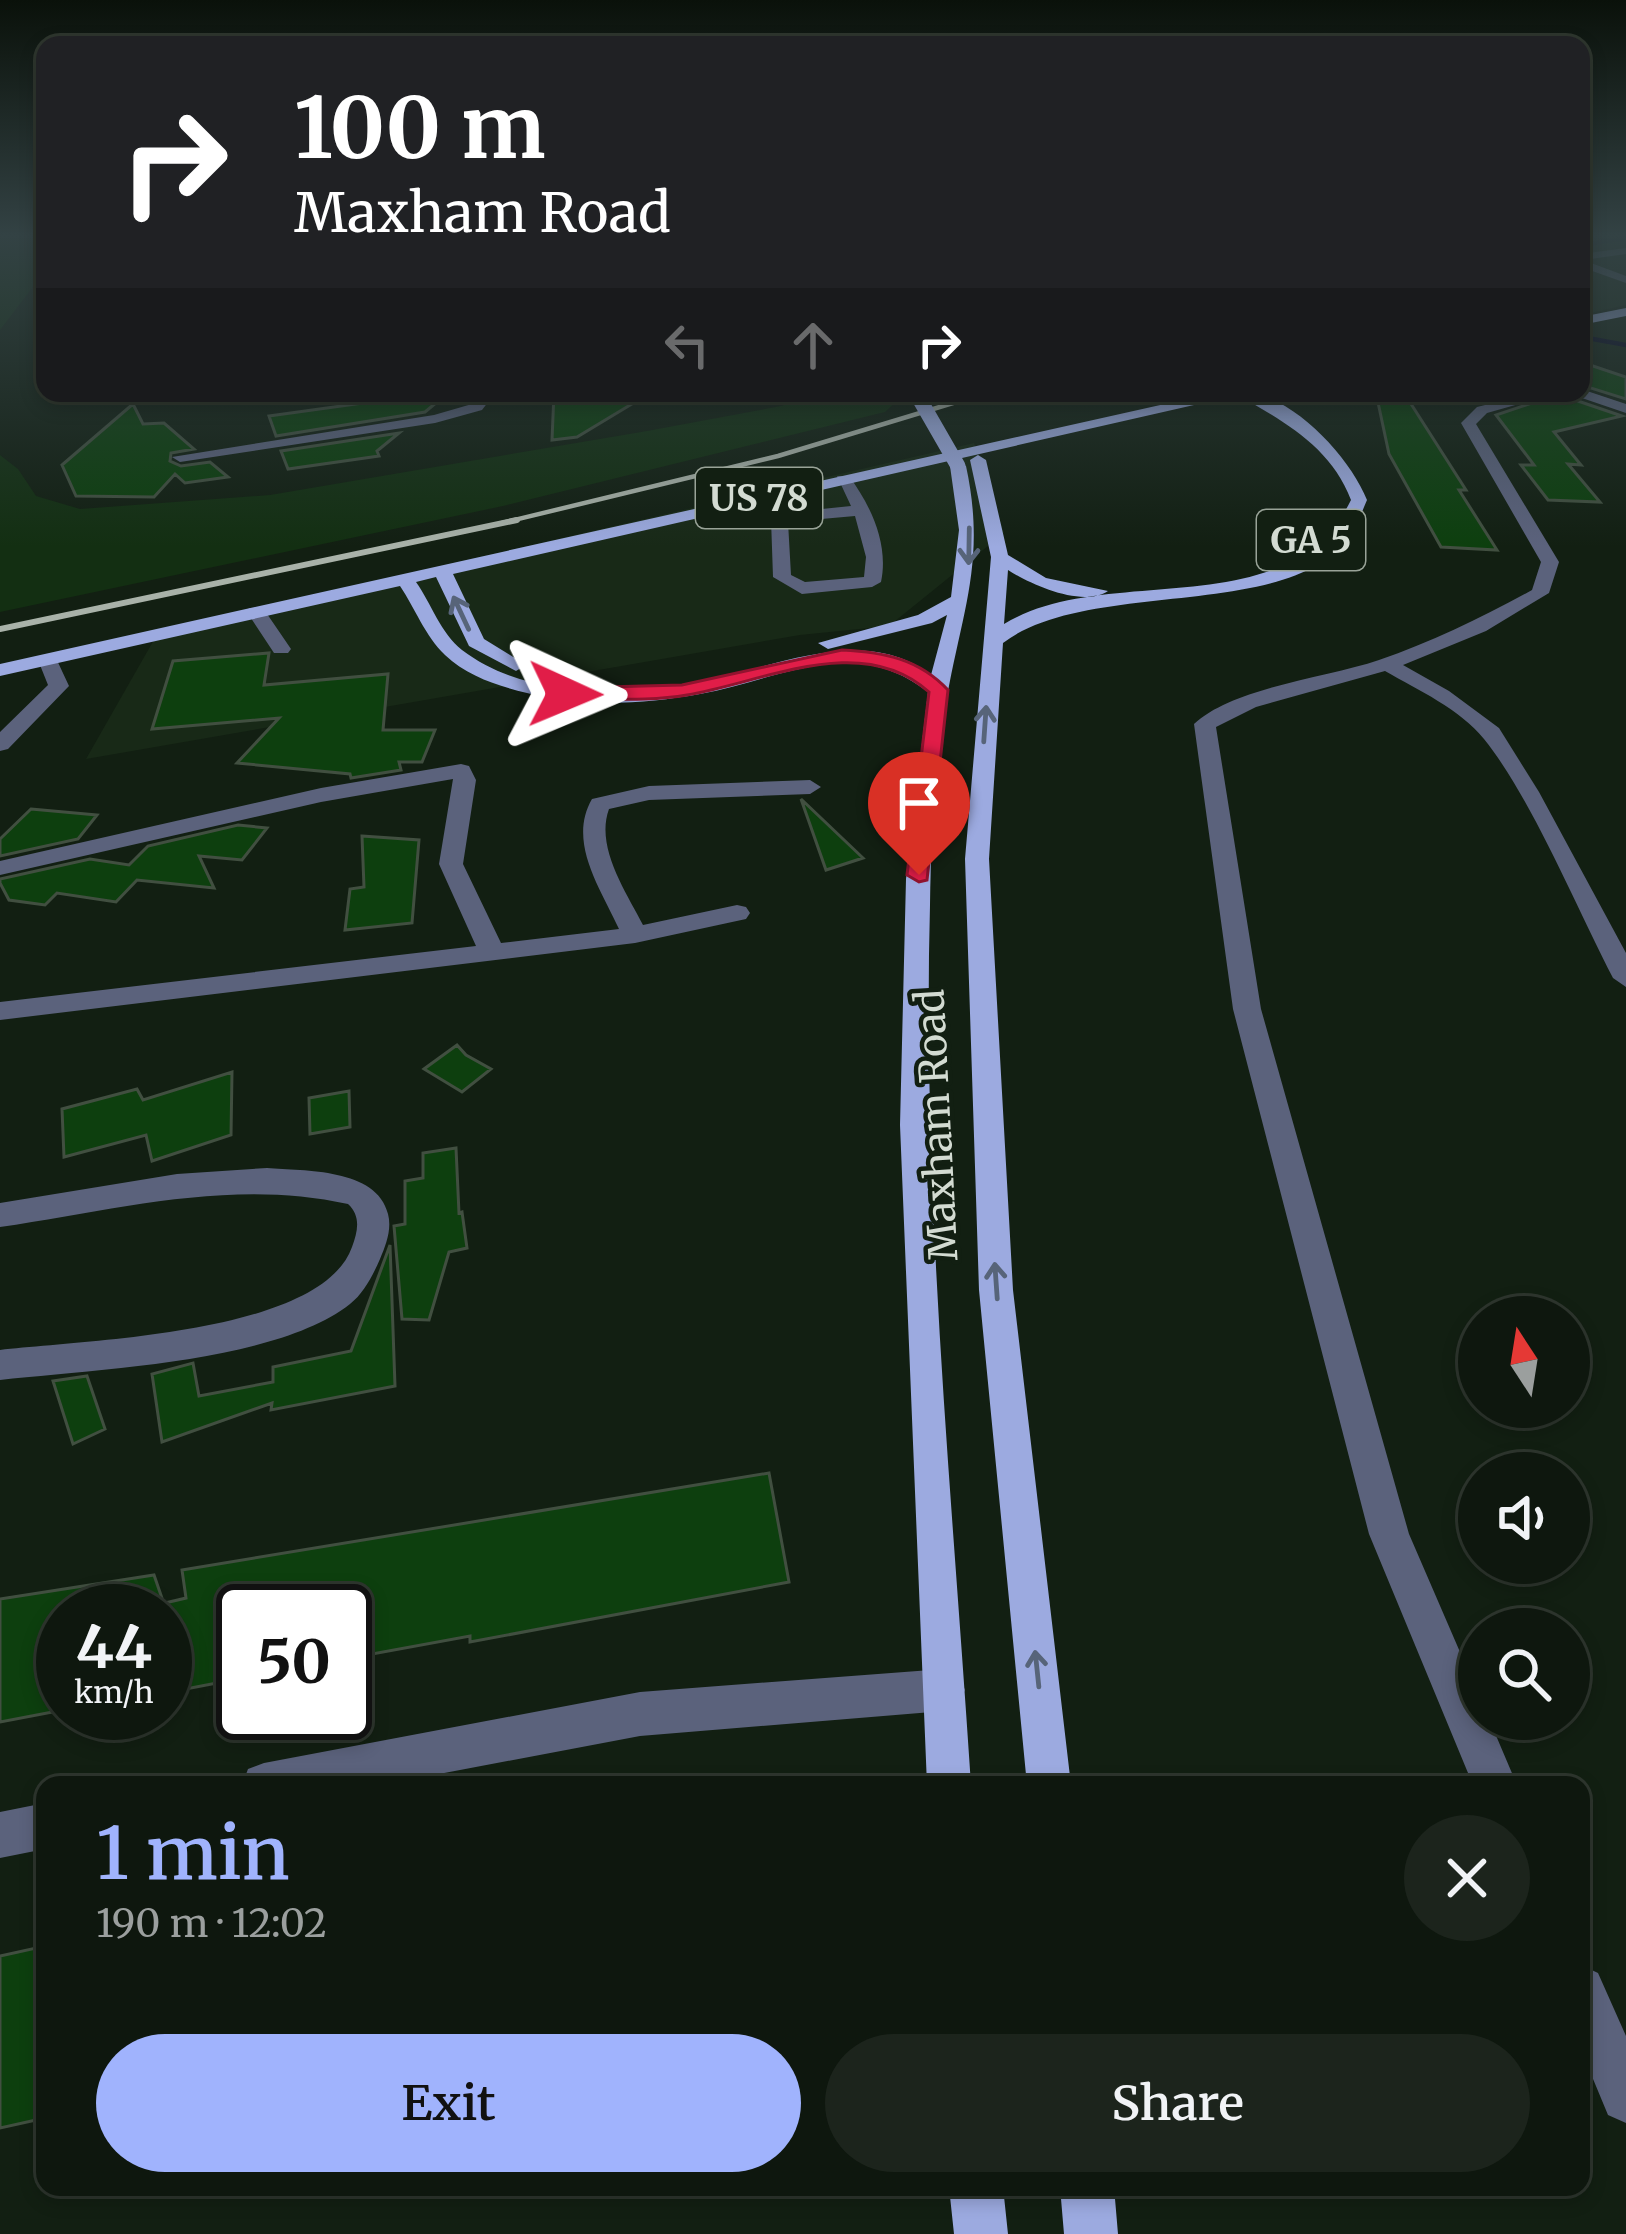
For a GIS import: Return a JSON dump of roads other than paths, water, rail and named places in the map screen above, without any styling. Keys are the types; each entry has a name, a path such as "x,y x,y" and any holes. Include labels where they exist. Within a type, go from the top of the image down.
{"main road":[{"name":"Maxham Road","path":"921,402 958,466 970,558 938,690 921,843 916,1012 921,1341 949,1776"},
{"name":"US 78","path":"0,670 1197,402"},
{"name":"GA 5","path":"1000,557 1041,583 1109,591 1240,573 1313,539 1335,511 1333,482 1282,429 1245,402"},
{"path":"994,641 1021,622 1053,610 1214,590 1263,577 1340,539 1359,500 1349,475 1300,427 1250,402"},
{"name":"Maxham Road","path":"965,436 987,488 1000,557 978,817 980,971 996,1290 1048,1776"},
{"path":"442,570 467,629 485,649 544,674 589,682 682,676 906,625 962,599"},
{"path":"404,579 450,650 499,678 538,689 586,695 661,693 860,655 903,664 938,690"},
{"path":"977,2196 981,2234"},
{"path":"1088,2196 1091,2234"}],"street":[{"path":"1590,396 1626,409"},
{"path":"1491,1776 1389,1534 1246,1010 1205,724 1249,703 1387,664 1479,626 1540,593 1550,562 1468,423 1482,410 1514,402"},
{"path":"180,457 404,425 486,403"},
{"path":"779,518 782,578 802,588 872,582 876,570 861,509 843,479"},
{"path":"756,499 779,518 861,509"},
{"path":"256,612 281,649"},
{"path":"0,744 58,686 47,660"},
{"path":"1387,664 1442,695 1491,734 1528,793 1626,978"},
{"path":"0,868 321,795 460,771 465,780 451,864 490,950"},
{"path":"635,935 591,828 600,804 649,793 810,787"},
{"path":"0,1011 635,935 737,913"},
{"path":"0,1215 188,1186 298,1182 361,1194 368,1203 373,1230 355,1274 338,1296 308,1311 203,1338 0,1365"},
{"path":"312,1776 640,1714 944,1690"},
{"path":"0,1834 36,1828"},
{"path":"1590,2011 1626,2097"}],"waterway":[{"path":"1594,339 1626,345"}],"railway":[{"path":"502,523 778,456 956,402"},
{"path":"0,629 517,520"}]}
